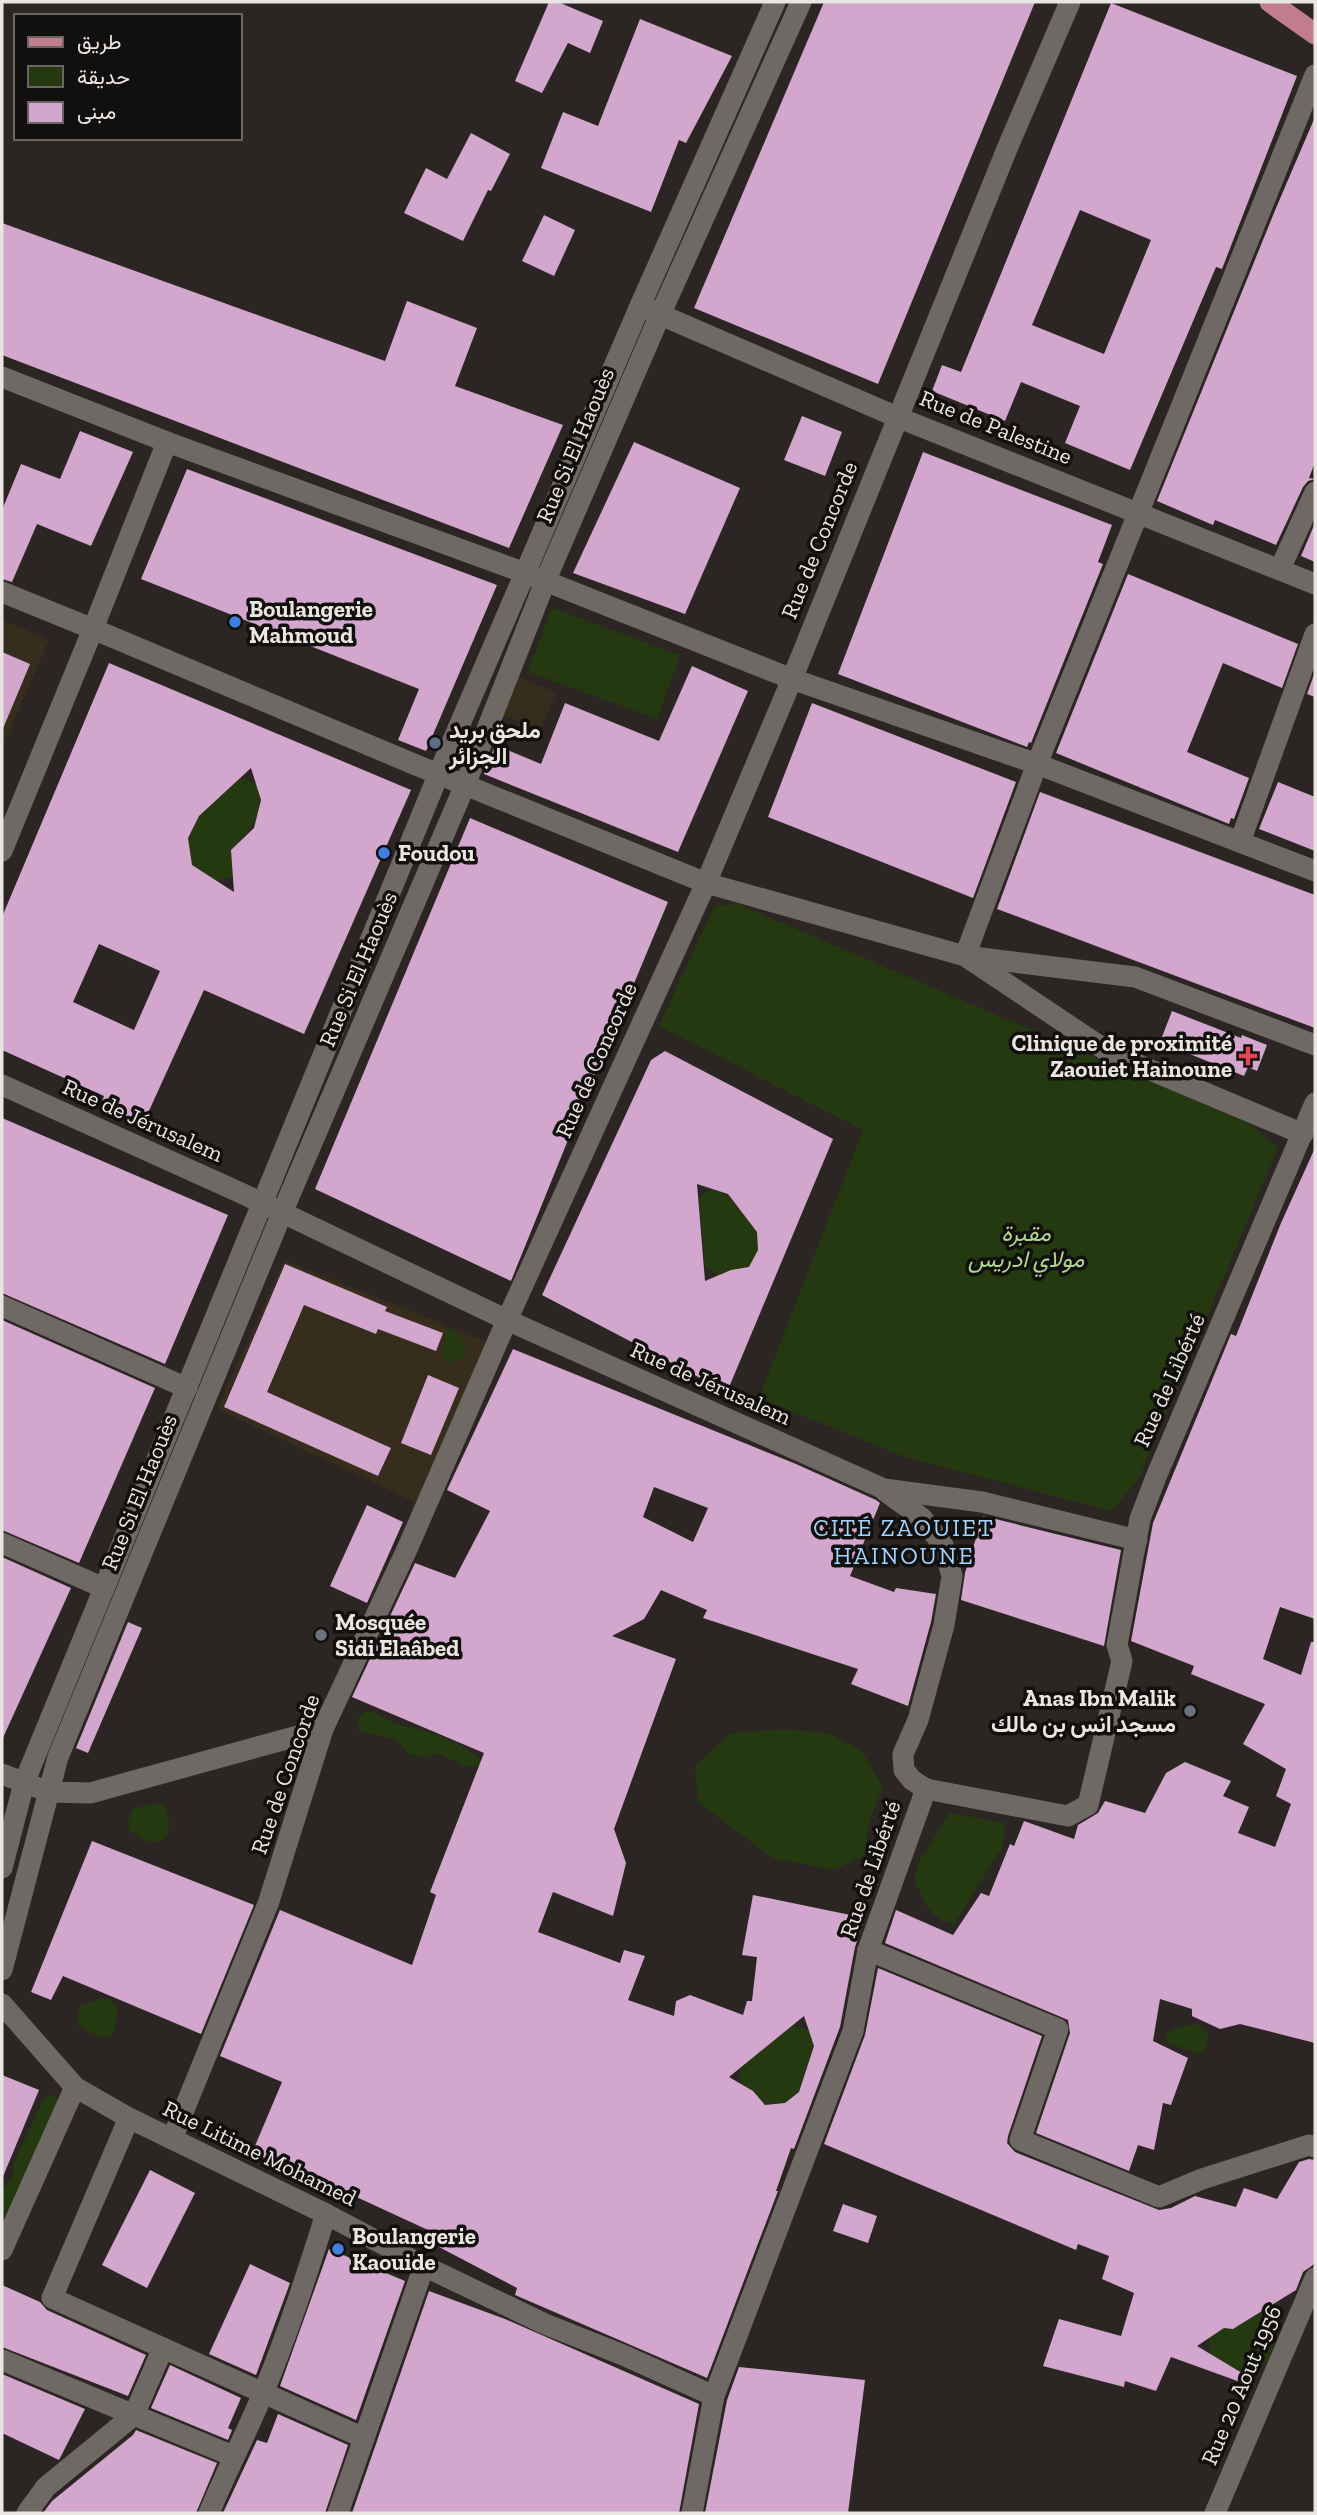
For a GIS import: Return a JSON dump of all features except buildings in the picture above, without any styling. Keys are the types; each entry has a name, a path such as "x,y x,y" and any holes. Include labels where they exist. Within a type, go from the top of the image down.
{"main road":[{"path":"1270,2 1315,34"}],"street":[{"name":"Rue Si El Haouès","path":"2,1970 10,1914 58,1757 282,1213 465,785 650,310 775,2"},
{"name":"Rue Si El Haouès","path":"2,1868 24,1783 439,774 525,573 801,2"},
{"name":"Rue de Concorde","path":"172,2139 268,1904 323,1729 408,1547 507,1320 706,883 1070,2"},
{"path":"965,956 1037,764 1315,75"},
{"name":"Rue de Palestine","path":"650,310 897,416 1315,584"},
{"path":"2,377 167,442 525,573 792,679 1037,764 1315,871"},
{"path":"2,851 167,442"},
{"path":"1280,569 1315,492"},
{"path":"2,592 706,883 965,956 1135,977 1315,1045"},
{"path":"1240,842 1315,634"},
{"path":"965,956 1110,1053 1303,1134"},
{"name":"Rue de Jérusalem","path":"2,1085 262,1203 507,1320 884,1489 982,1502 1137,1540"},
{"name":"Rue de Libérté","path":"692,2513 714,2396 853,2031 868,1950 926,1789 1068,1816 1088,1805 1122,1661 1117,1645 1140,1519 1315,1103"},
{"path":"2,1306 187,1388"},
{"path":"884,1489 922,1518 943,1545 952,1576 944,1625 918,1720 903,1754 904,1770 912,1780 926,1789"},
{"path":"2,1543 104,1588"},
{"path":"2,1774 49,1792 90,1793 323,1729"},
{"path":"868,1950 1058,2029 1020,2140 1160,2197 1202,2179 1309,2146 1315,2147"},
{"name":"Rue Litime Mohamed","path":"2,2004 75,2087 129,2118 545,2324 714,2396"},
{"path":"2,2250 75,2087"},
{"path":"129,2118 52,2298 365,2438"},
{"path":"209,2513 263,2393 300,2299 326,2214"},
{"path":"338,2513 424,2266"},
{"name":"Rue 20 Aout 1956","path":"1215,2513 1315,2278"},
{"path":"27,2513 46,2487 134,2415 163,2348"},
{"path":"2,2360 233,2456"}],"shaded area":[{"path":"2,620 49,640 2,748"},
{"path":"516,676 556,692 541,729 501,714"},
{"path":"284,1260 487,1342 419,1504 217,1409","holes":["285,1264 315,1277 254,1420 224,1407","323,1281 387,1307 376,1334 312,1308","408,1320 443,1333 436,1351 402,1338","447,1327 453,1329 465,1345 462,1359 454,1361","429,1375 431,1455 401,1442","269,1426 391,1448 378,1476"]}],"green space":[{"path":"552,608 680,655 657,719 528,672"},
{"path":"241,778 256,783 259,794 258,813 251,828 231,850 233,877 216,881 192,865 188,838 199,816"},
{"name":"مقبرة مولاي ادريس","path":"736,903 1250,1124 1278,1148 1140,1476 1112,1511 905,1457 759,1398 863,1130 659,1026 714,907"},
{"path":"712,1189 728,1194 757,1232 758,1250 749,1267 718,1275 705,1267 699,1198"},
{"path":"447,1327 460,1337 466,1352 462,1359 449,1363 444,1360 443,1348"},
{"path":"365,1711 398,1725 420,1729 450,1740 470,1750 482,1762 477,1767 471,1767 436,1753 428,1758 408,1754 392,1739 359,1731 358,1718"},
{"path":"784,1729 828,1733 862,1751 883,1787 868,1825 865,1855 834,1870 772,1858 698,1802 695,1766 730,1733"},
{"path":"163,1804 169,1820 166,1837 156,1842 145,1840 129,1830 128,1821 133,1809"},
{"path":"950,1813 1005,1823 1003,1846 954,1924 932,1913 914,1878 919,1862"},
{"path":"100,1999 111,1999 117,2007 115,2028 108,2036 102,2037 78,2026 77,2016 81,2005"},
{"path":"1194,2024 1202,2026 1208,2034 1206,2049 1200,2054 1167,2043 1166,2035 1171,2029"},
{"path":"793,2025 809,2030 814,2046 799,2092 785,2103 765,2105 753,2091 741,2085 740,2069"},
{"path":"53,2094 57,2100 56,2111 17,2215 3,2215 2,2192 12,2177 14,2163 37,2113 45,2098"},
{"path":"1267,2299 1278,2300 1283,2316 1268,2361 1254,2372 1235,2374 1210,2354 1209,2338 1224,2328 1243,2324"}],"place":[{"name":"Boulangerie Mahmoud","path":"235,622"},
{"name":"ملحق بريد الجزائر","path":"435,743"},
{"name":"Foudou","path":"384,853"},
{"name":"Clinique de proximité Zaouiet Hainoune","path":"1248,1056"},
{"name":"Mosquée Sidi Elaâbed","path":"321,1635"},
{"name":"Anas Ibn Malik مسجد انس بن مالك","path":"1190,1711"},
{"name":"Boulangerie Kaouide","path":"338,2249"}],"district":[{"name":"CITÉ ZAOUIET HAINOUNE","path":"904,1541"}]}
